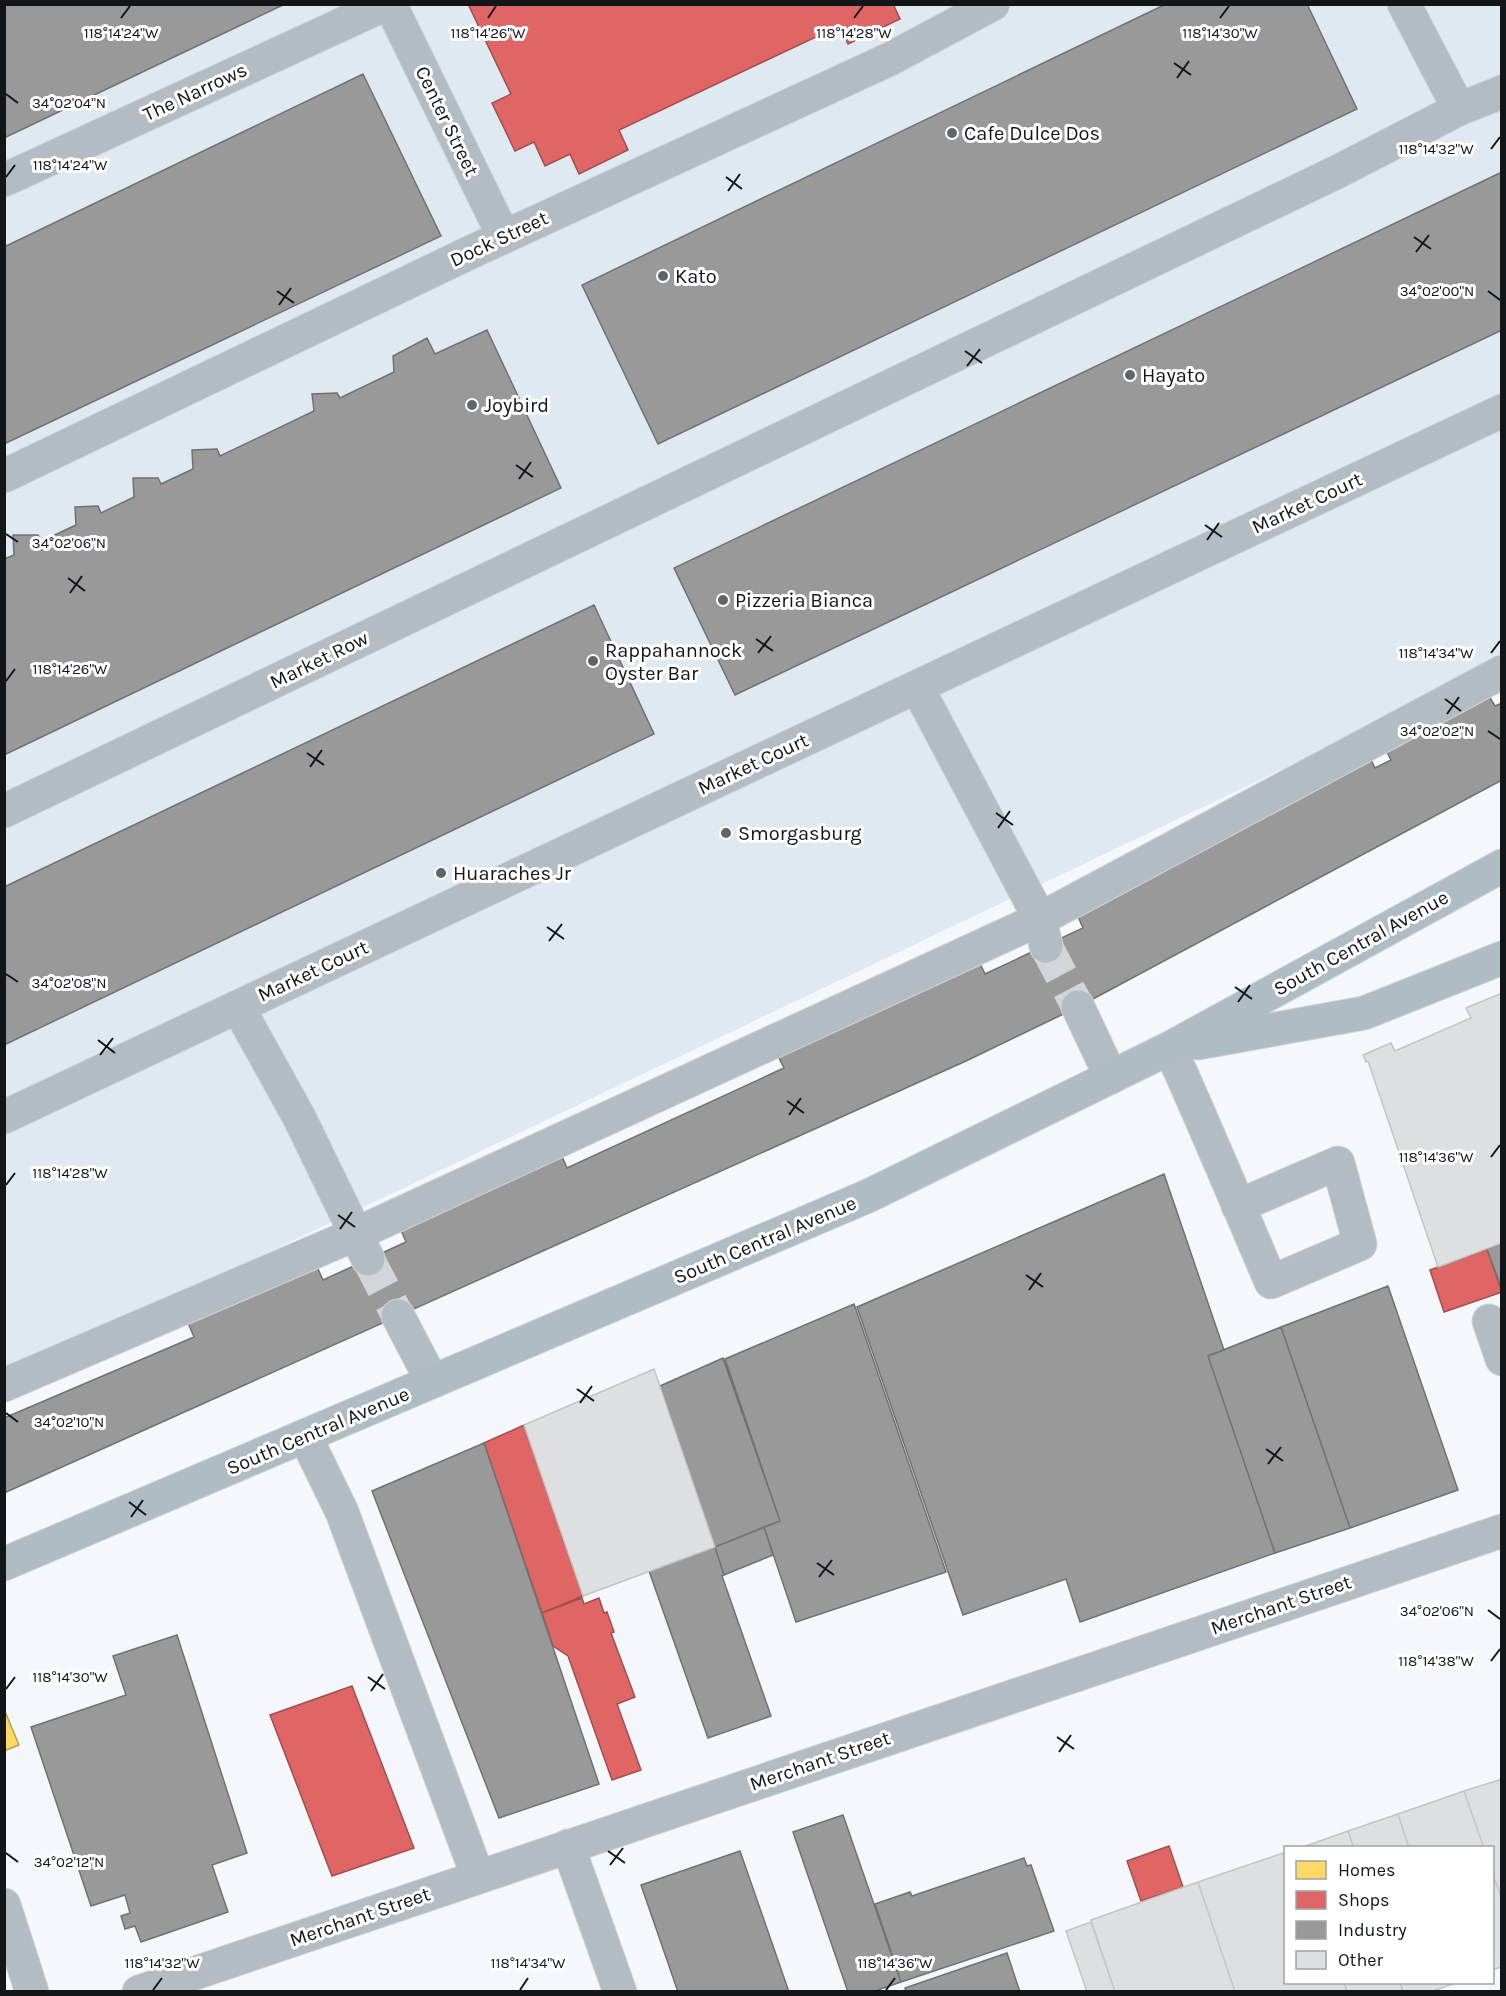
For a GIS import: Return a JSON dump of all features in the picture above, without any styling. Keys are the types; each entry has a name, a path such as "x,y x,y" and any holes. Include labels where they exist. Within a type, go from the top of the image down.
{"main road":[{"name":"South Central Avenue","path":"4,1564 868,1196 1170,1048 1502,866"},
{"path":"1170,1048 1364,1013 1502,958"}],"street":[{"name":"The Narrows","path":"4,180 388,4"},
{"name":"Center Street","path":"388,4 504,237"},
{"name":"Dock Street","path":"4,476 504,237 890,59 993,4"},
{"path":"1404,4 1459,109"},
{"name":"Market Row","path":"4,811 1337,172 1459,109 1502,92"},
{"name":"Market Court","path":"4,1117 1502,411"},
{"path":"4,1385 362,1247 1043,932 1502,672"},
{"path":"917,687 1043,932"},
{"path":"238,1006 299,1117 362,1247"},
{"path":"1078,1007 1111,1077"},
{"path":"1170,1048 1238,1206"},
{"path":"398,1316 432,1382"},
{"path":"1489,1321 1502,1359"},
{"path":"305,1437 342,1512 478,1877"},
{"name":"Merchant Street","path":"139,1992 1502,1531"},
{"path":"568,1846 620,1992"},
{"path":"4,1905 32,1992"}],"shaded area":[{"path":"5,5 1501,5 1501,665 5,1378"}],"building: Homes":[{"path":"4,1709 19,1745 4,1751"}],"building: Shops":[{"path":"468,4 893,4 900,19 848,44 839,26 619,130 628,150 579,174 570,154 545,166 534,142 515,151 492,103 511,94"},
{"path":"1487,1249 1502,1292 1444,1312 1430,1270"},
{"path":"524,1425 583,1596 542,1613 484,1443"},
{"path":"582,1598 584,1604 599,1598 604,1613 607,1612 614,1632 611,1633 635,1697 617,1704 641,1770 612,1780 568,1656 553,1646 542,1613"},
{"path":"352,1686 414,1848 332,1876 270,1715"},
{"path":"1169,1846 1183,1887 1141,1901 1127,1861"}],"building: Industry":[{"path":"4,4 285,4 4,138"},
{"path":"1166,4 1307,4 1357,109 658,444 582,285"},
{"path":"363,74 441,236 4,444 4,247"},
{"path":"1502,172 1502,330 735,695 674,568"},
{"path":"487,330 561,488 4,755 4,559 14,555 13,535 38,535 42,541 76,525 75,507 98,506 101,513 134,497 133,478 158,478 161,484 193,469 192,450 217,449 220,456 314,411 312,394 337,393 340,398 394,372 393,356 427,338 435,354"},
{"path":"594,605 654,734 4,1045 4,887"},
{"path":"1487,693 1495,706 1502,703 1502,780 1078,1007 966,1061 4,1493 4,1418 194,1337 188,1323 317,1267 323,1280 406,1242 400,1228 561,1154 567,1168 784,1068 776,1052 978,959 985,974 1083,928 1076,912 1369,756 1375,768 1391,760 1385,748"},
{"path":"1164,1174 1224,1350 1208,1356 1275,1553 1080,1622 1066,1579 963,1615 857,1307"},
{"path":"1502,1243 1502,1290 1487,1249"},
{"path":"1388,1286 1458,1490 1350,1528 1281,1327"},
{"path":"854,1304 946,1572 796,1622 764,1527 780,1521 725,1359"},
{"path":"1281,1327 1350,1528 1275,1553 1208,1356"},
{"path":"723,1358 780,1521 715,1547 660,1386"},
{"path":"484,1443 599,1784 499,1818 372,1491"},
{"path":"764,1527 773,1555 724,1575 715,1547"},
{"path":"715,1547 724,1575 722,1576 771,1716 708,1738 649,1571"},
{"path":"177,1635 247,1853 212,1865 228,1912 141,1942 135,1926 125,1929 121,1916 130,1913 125,1895 91,1906 31,1727 126,1695 113,1656"},
{"path":"843,1815 901,1982 872,1992 848,1992 793,1832"},
{"path":"740,1851 789,1992 678,1992 641,1885"},
{"path":"1024,1858 1027,1866 1031,1865 1054,1931 901,1982 875,1904 910,1892 912,1896"},
{"path":"1007,1953 1020,1992 906,1992 905,1988"}],"building: Other":[{"path":"1502,993 1502,1243 1438,1267 1368,1061 1366,1062 1363,1055 1391,1043 1395,1051 1471,1018 1466,1008"},
{"path":"654,1369 715,1547 583,1596 524,1425"},
{"path":"1502,1779 1502,1899 1494,1878 1494,1846 1483,1846 1464,1791"},
{"path":"1464,1791 1483,1846 1408,1846 1398,1814"},
{"path":"1398,1814 1408,1846 1353,1846 1348,1831"},
{"path":"1348,1831 1353,1846 1306,1846"},
{"path":"1284,1853 1284,1984 1345,1984 1347,1992 1235,1992 1198,1882"},
{"path":"1494,1878 1502,1899 1502,1967 1494,1969"},
{"path":"1198,1882 1235,1992 1115,1992 1091,1920"},
{"path":"1091,1922 1115,1992 1087,1992 1066,1931"},
{"path":"1345,1984 1401,1984 1403,1992 1347,1992"},
{"path":"1401,1984 1453,1984 1430,1992 1403,1992"}],"tunnel":[{"path":"1046,946 1078,1007"},
{"path":"368,1259 398,1316"}],"place":[{"name":"Cafe Dulce Dos","path":"952,133"},
{"name":"Kato","path":"663,276"},
{"name":"Hayato","path":"1130,375"},
{"name":"Joybird","path":"472,405"},
{"name":"Pizzeria Bianca","path":"723,600"},
{"name":"Rappahannock Oyster Bar","path":"593,661"},
{"name":"Smorgasburg","path":"726,833"},
{"name":"Huaraches Jr","path":"441,873"}]}
